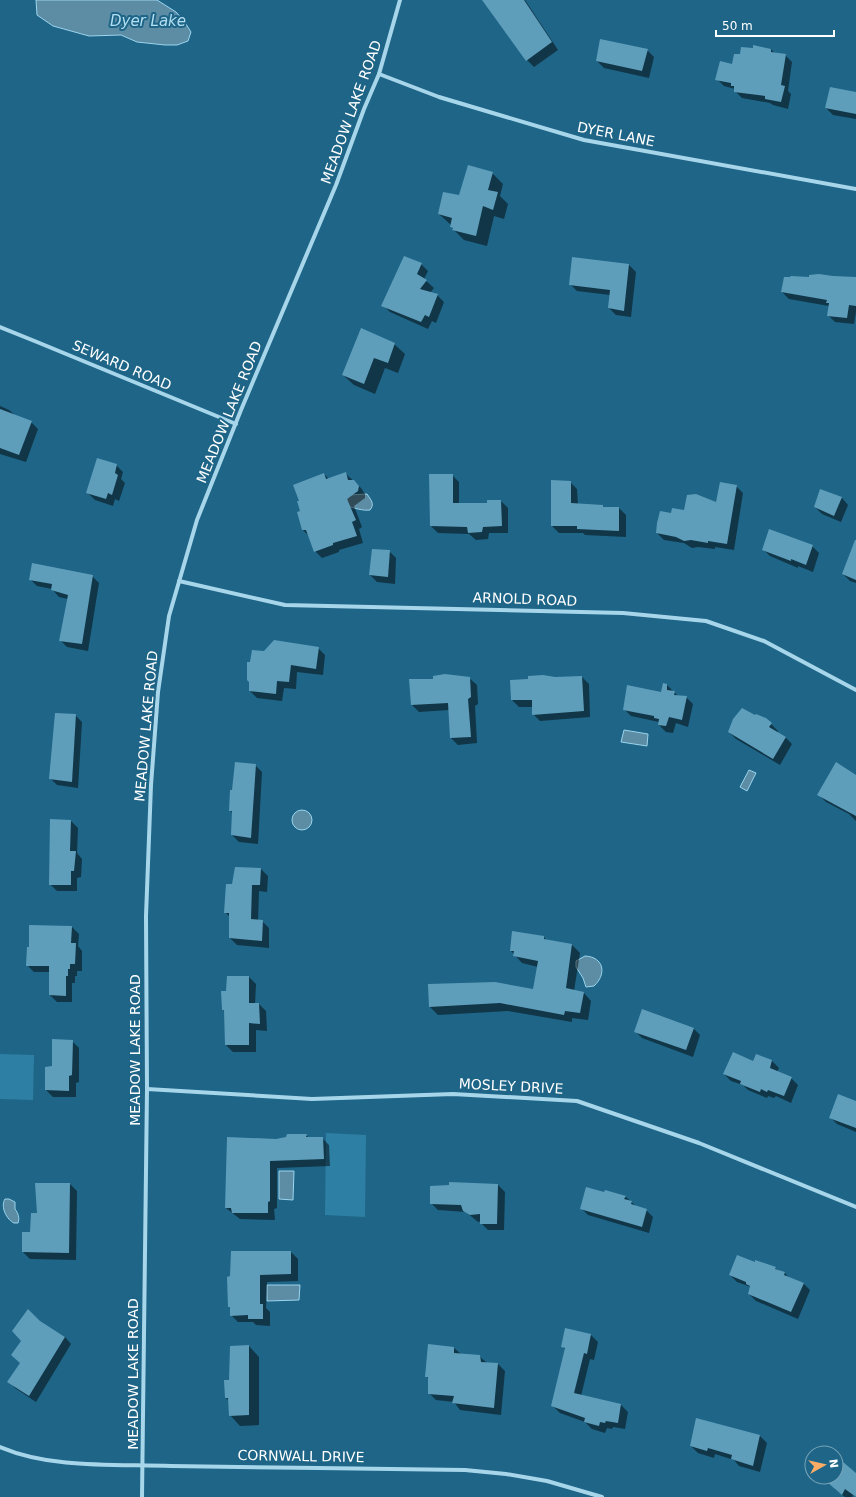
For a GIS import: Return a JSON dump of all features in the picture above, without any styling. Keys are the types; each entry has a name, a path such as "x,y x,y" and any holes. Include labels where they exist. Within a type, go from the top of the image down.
{"street":[{"name":"MEADOW LAKE ROAD","path":"142,1497 146,916 151,785 158,692 169,616 197,520 336,185 364,109 379,74 400,0"},
{"name":"DYER LANE","path":"379,74 439,97 584,140 856,190"},
{"name":"SEWARD ROAD","path":"0,328 236,424"},
{"name":"ARNOLD ROAD","path":"179,581 285,605 616,613 706,621 764,641 856,690"},
{"name":"MOSLEY DRIVE","path":"146,1089 312,1099 453,1094 577,1101 699,1143 856,1207"},
{"name":"CORNWALL DRIVE","path":"0,1447 16,1453 65,1463 465,1470 506,1474 547,1481 602,1497"}],"shaded area":[{"path":"0,1054 34,1055 33,1100 0,1099"},
{"path":"326,1133 366,1135 365,1217 325,1215"}],"water":[{"name":"Dyer Lake","path":"36,0 157,0 176,12 191,32 188,41 177,45 137,42 121,35 89,36 53,26 37,15"},
{"path":"367,494 372,504 370,510 361,510 347,506 347,499 350,495"},
{"path":"624,730 648,734 647,746 621,742"},
{"path":"749,770 756,773 747,791 740,787"},
{"path":"302,810 309,813 312,820 309,827 302,830 295,827 292,820 295,813"},
{"path":"585,956 596,959 602,967 601,976 594,986 586,987 583,978 576,967 576,961"},
{"path":"279,1171 294,1171 293,1200 279,1199"},
{"path":"5,1199 15,1202 15,1209 19,1217 18,1223 11,1221 5,1213 3,1206"},
{"path":"267,1285 300,1285 299,1300 267,1301"}],"building":[{"path":"482,0 524,0 552,42 526,61"},
{"path":"600,39 648,49 642,71 596,61"},
{"path":"753,45 771,49 771,52 786,54 781,85 785,86 781,102 765,99 765,96 734,92 734,86 731,86 731,83 715,80 720,61 732,64 734,54 740,54 741,47 753,48"},
{"path":"830,87 856,92 856,114 825,108"},
{"path":"468,165 493,172 488,190 498,192 493,210 483,206 476,236 452,230 453,228 450,227 452,218 438,214 443,192 459,195"},
{"path":"404,256 422,263 417,274 427,280 420,289 438,294 429,317 425,315 421,322 381,306"},
{"path":"572,257 629,264 624,311 608,308 610,290 569,285"},
{"path":"819,274 856,277 856,306 849,305 847,318 827,316 829,303 826,303 827,300 781,292 784,277 809,277 809,275"},
{"path":"361,328 395,343 388,363 374,358 364,384 342,375"},
{"path":"0,409 32,421 19,455 0,448"},
{"path":"97,458 117,464 115,473 118,475 112,495 108,493 106,499 86,493"},
{"path":"346,472 348,480 354,480 359,486 358,491 347,499 356,520 352,522 357,536 333,543 333,545 314,552 306,530 302,530 297,512 300,511 297,501 299,501 293,485 324,473 326,479"},
{"path":"429,474 453,474 453,503 487,503 487,500 501,500 502,526 483,527 482,532 468,533 467,527 430,526"},
{"path":"551,480 571,481 571,503 603,505 603,507 619,507 619,531 577,529 577,526 551,526"},
{"path":"720,482 737,485 727,544 708,541 708,543 691,540 684,541 676,537 656,533 660,511 671,513 672,508 684,510 687,495 696,494 716,502"},
{"path":"820,489 842,497 834,516 814,507"},
{"path":"769,529 813,545 806,565 762,550"},
{"path":"856,540 856,580 842,574"},
{"path":"372,549 390,550 388,577 369,575"},
{"path":"32,563 93,575 82,644 59,641 68,595 51,590 52,584 29,580"},
{"path":"274,640 319,647 316,669 291,665 289,682 277,681 276,694 249,691 249,682 247,680 247,662 250,662 252,650 264,651"},
{"path":"445,674 470,677 471,697 468,699 471,737 450,738 448,703 411,705 409,679 433,679 433,676"},
{"path":"543,675 555,677 582,676 584,711 532,715 532,700 511,700 510,680 528,679 528,676"},
{"path":"663,683 667,684 667,690 675,691 674,695 687,696 682,720 669,717 666,726 658,725 659,719 654,718 654,716 623,710 627,685 661,692"},
{"path":"742,708 755,715 756,714 766,718 772,723 769,727 786,737 773,759 728,732 733,719"},
{"path":"55,713 76,714 72,782 49,779"},
{"path":"235,762 256,764 251,838 231,835 232,811 229,811 230,790 232,790"},
{"path":"836,762 856,775 856,816 817,795"},
{"path":"50,819 71,820 70,851 76,851 74,871 71,871 71,885 49,885"},
{"path":"235,867 261,868 260,885 252,885 251,919 263,920 262,941 229,938 229,913 224,913 226,884 232,884"},
{"path":"29,925 72,926 71,943 76,943 75,964 70,964 68,976 66,976 66,996 49,995 49,966 26,966 27,947 29,947"},
{"path":"512,931 544,936 544,939 572,944 566,988 584,992 580,1013 565,1011 564,1015 500,1003 429,1007 428,984 495,982 533,989 538,961 513,956 514,951 510,951"},
{"path":"227,976 249,976 249,1003 259,1003 260,1024 249,1023 249,1045 225,1045 224,1010 222,1010 221,991 226,991"},
{"path":"642,1009 694,1028 686,1050 634,1032"},
{"path":"52,1039 73,1040 72,1075 69,1076 69,1091 45,1090 45,1067 52,1066"},
{"path":"733,1052 753,1061 756,1054 772,1060 770,1068 792,1077 784,1096 768,1090 767,1092 761,1089 760,1092 740,1084 741,1081 723,1074"},
{"path":"838,1094 856,1101 856,1128 829,1118"},
{"path":"287,1134 307,1134 306,1137 323,1137 324,1159 270,1161 270,1201 268,1202 268,1213 232,1213 231,1208 225,1208 227,1137 276,1139 286,1137"},
{"path":"449,1182 498,1184 497,1224 480,1224 480,1214 470,1215 463,1211 461,1205 430,1204 430,1186 449,1185"},
{"path":"35,1183 70,1183 69,1253 22,1252 22,1232 30,1232 31,1213 37,1213"},
{"path":"586,1187 604,1192 605,1190 626,1196 624,1199 632,1201 631,1204 647,1209 642,1227 580,1209"},
{"path":"231,1251 291,1251 291,1274 260,1275 260,1304 263,1304 263,1319 248,1319 248,1315 230,1316 230,1307 228,1307 227,1277 230,1276"},
{"path":"737,1255 755,1262 755,1260 776,1267 775,1269 785,1272 784,1275 804,1283 791,1312 748,1294 750,1286 746,1284 746,1282 729,1275"},
{"path":"28,1309 40,1321 65,1337 29,1396 7,1382 20,1363 11,1355 21,1341 12,1331"},
{"path":"565,1328 591,1334 587,1354 584,1353 574,1393 621,1404 618,1423 606,1421 605,1423 600,1422 599,1426 584,1422 585,1418 551,1406 565,1348 561,1347"},
{"path":"428,1344 454,1347 454,1353 480,1355 481,1362 498,1363 494,1408 452,1403 454,1396 428,1394 428,1377 425,1377"},
{"path":"249,1345 249,1415 229,1416 228,1398 225,1398 224,1380 229,1380 230,1346"},
{"path":"696,1418 760,1435 753,1466 731,1459 732,1455 708,1448 707,1451 690,1446"},
{"path":"844,1463 856,1473 856,1497 845,1489 842,1495 830,1485 844,1485"}]}
